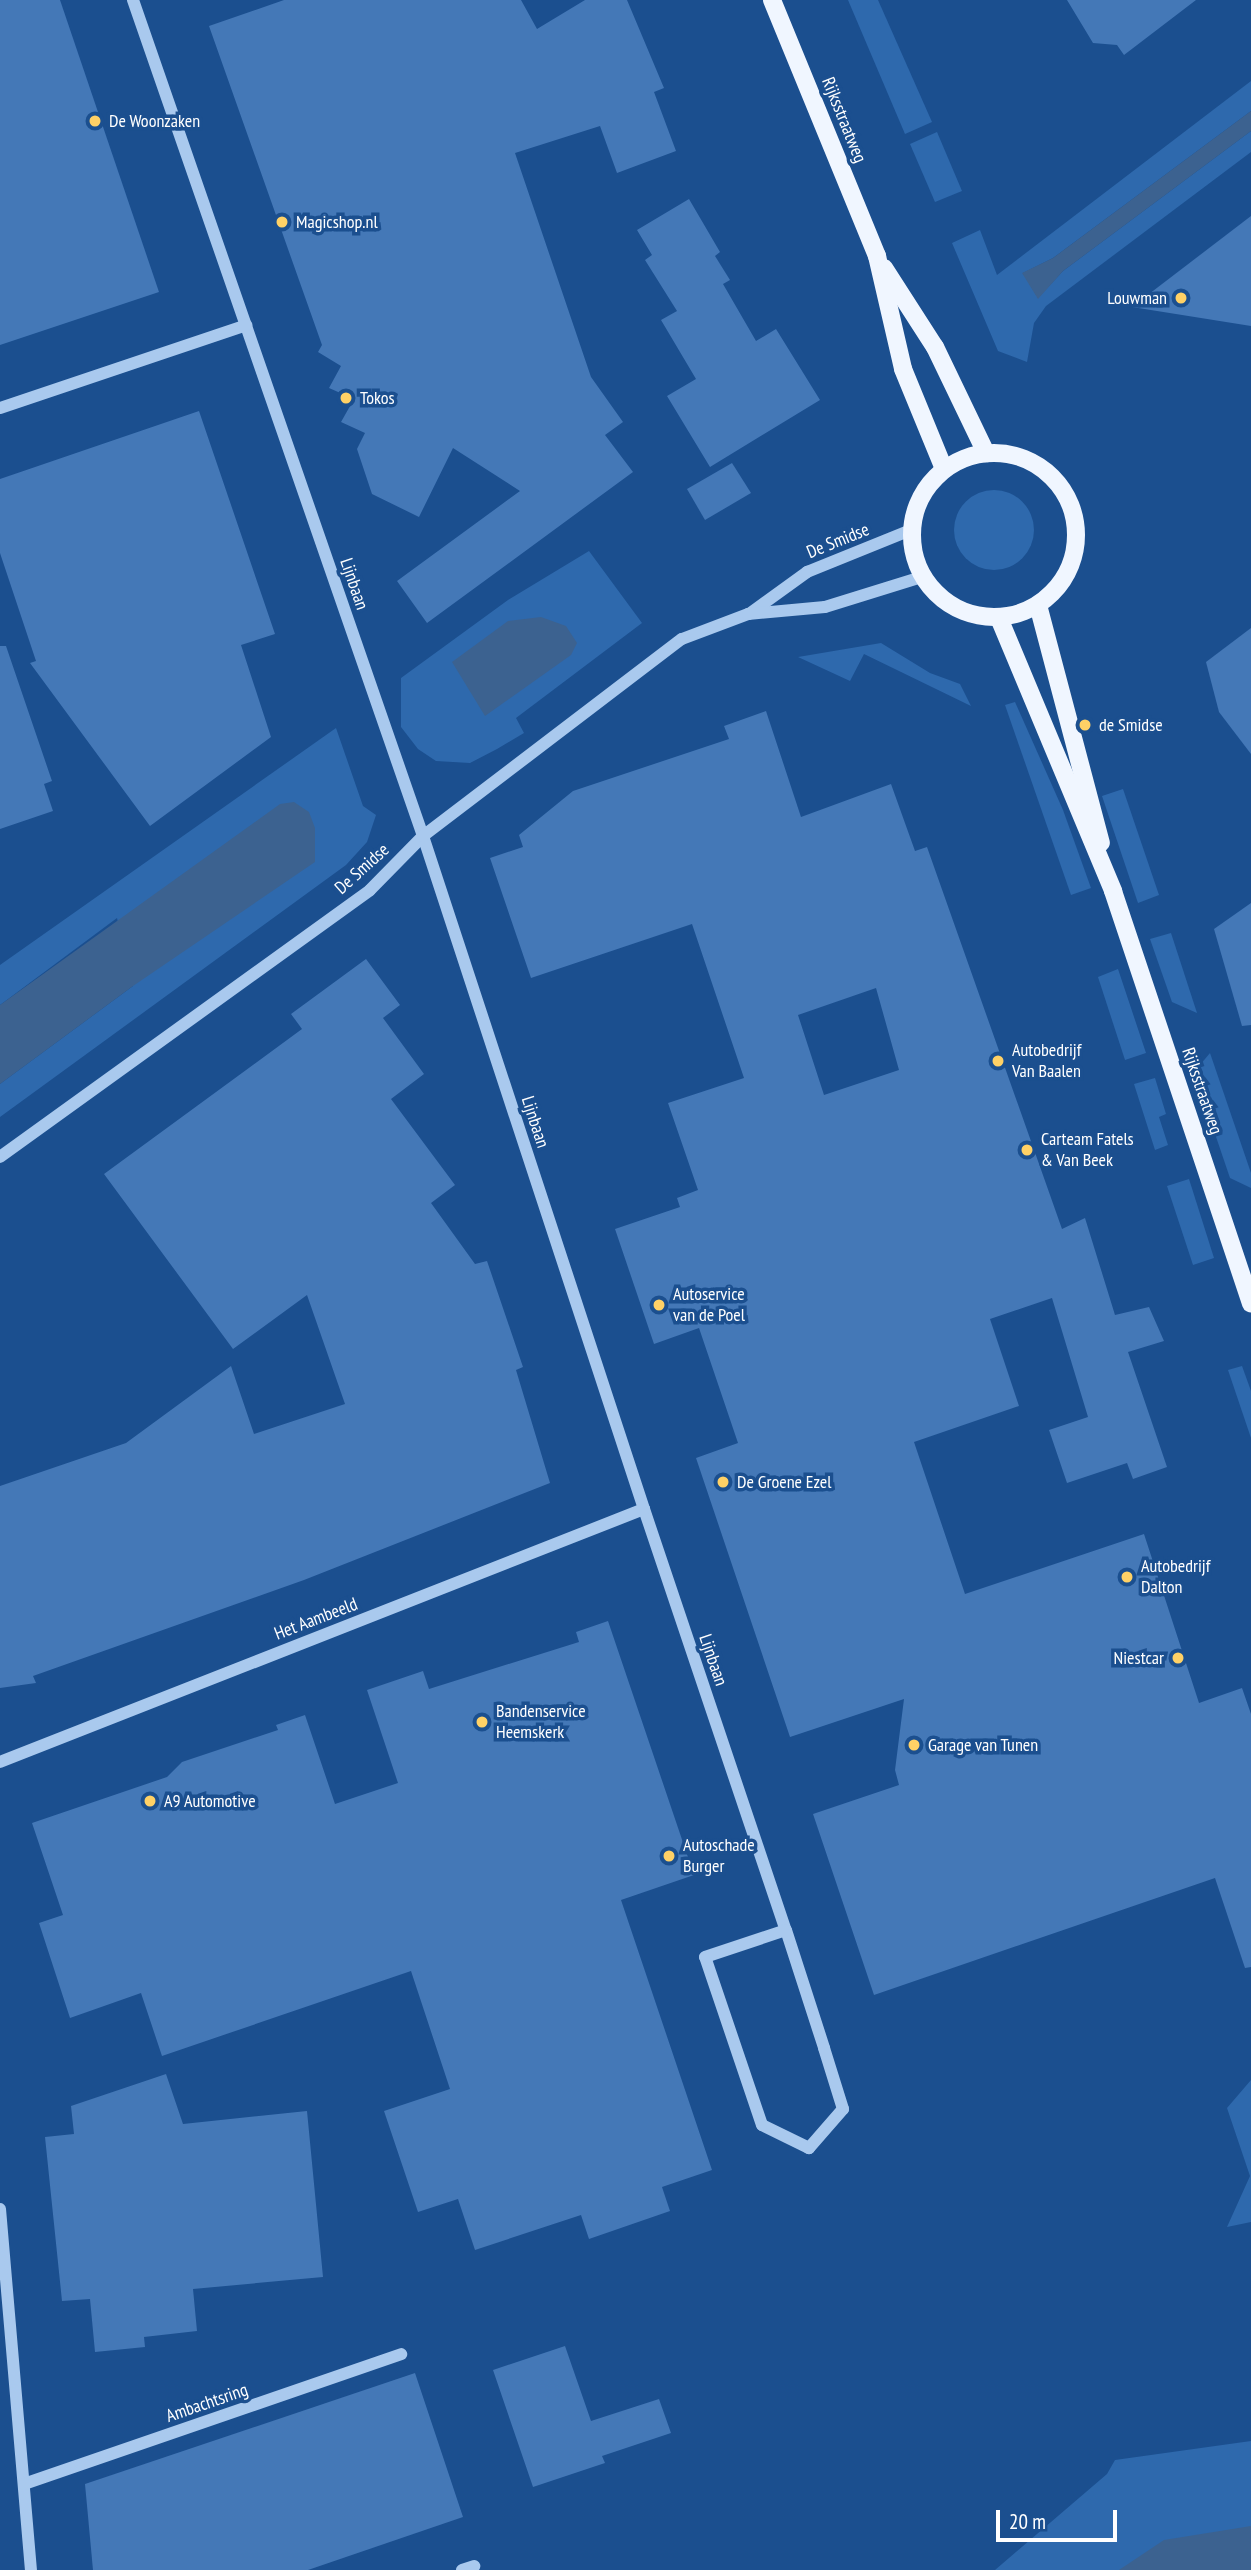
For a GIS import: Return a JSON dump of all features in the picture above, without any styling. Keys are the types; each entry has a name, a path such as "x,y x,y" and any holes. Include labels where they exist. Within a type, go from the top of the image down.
{"main road":[{"name":"Rijksstraatweg","path":"772,0 877,256 903,369 944,469"},
{"name":"Rijksstraatweg","path":"877,256 935,347 986,453"},
{"path":"986,453 1014,455 1039,466 1059,485 1072,509 1075,552 1055,591 1038,605 999,618 954,609 922,577 913,554 911,530 920,496 944,469 986,453"},
{"name":"Rijksstraatweg","path":"1038,605 1113,891 1251,1304"},
{"name":"Rijksstraatweg","path":"999,618 1113,891"}],"street":[{"name":"Lijnbaan","path":"133,0 423,836 644,1509 786,1930 843,2109 809,2148 762,2126 705,1956 786,1930"},
{"path":"0,408 246,326"},
{"name":"De Smidse","path":"0,1157 370,890 423,836 682,639 748,614 807,572 911,530"},
{"name":"De Smidse","path":"748,614 825,607 922,577"},
{"name":"Het Aambeeld","path":"0,1762 644,1509"},
{"path":"0,2209 31,2570"},
{"name":"Ambachtsring","path":"24,2484 401,2354"}],"shaded area":[{"path":"848,0 878,0 932,122 905,134"},
{"path":"1251,81 1251,111 1053,258 1023,273 1038,298 1063,271 1251,131 1251,152 1046,306 1034,323 1027,362 998,351 952,243 980,230 997,275"},
{"path":"1251,111 1251,131 1063,271 1038,299 1022,273 1053,258"},
{"path":"937,132 962,191 935,202 910,144"},
{"path":"994,490 1009,493 1022,502 1031,515 1034,530 1031,545 1022,558 1009,567 994,570 979,567 966,558 957,545 954,530 957,515 966,502 979,493"},
{"path":"589,551 642,623 516,718 524,733 497,749 470,763 436,761 418,749 401,727 401,678 508,600"},
{"path":"541,617 566,626 577,643 571,655 485,716 452,662 508,621"},
{"path":"881,643 930,673 960,684 971,706 864,654 850,681 798,657"},
{"path":"1015,702 1063,810 1091,888 1071,895 1005,705"},
{"path":"336,728 363,806 376,815 367,842 346,865 0,1117 0,1084 133,986 117,918 0,1005 0,965"},
{"path":"1123,789 1159,895 1138,903 1102,796"},
{"path":"294,802 309,812 315,828 315,862 133,986 0,1084 0,1005 280,804"},
{"path":"1171,933 1197,1013 1172,1002 1150,939"},
{"path":"1118,969 1146,1053 1125,1060 1098,977"},
{"path":"1210,1053 1251,1173 1251,1188 1230,1178 1194,1072"},
{"path":"1155,1078 1166,1114 1159,1117 1168,1145 1155,1150 1134,1084"},
{"path":"1189,1179 1214,1258 1193,1265 1167,1186"},
{"path":"1242,1366 1251,1391 1251,1438 1228,1370"},
{"path":"1251,2080 1251,2222 1227,2227 1250,2176 1227,2108"},
{"path":"1251,2441 1251,2570 995,2570 1107,2474 1115,2460"},
{"path":"1251,2526 1251,2570 1119,2570 1164,2540"}],"building":[{"path":"0,0 60,0 159,292 0,345"},
{"path":"284,0 521,0 537,29 585,0 627,0 664,88 654,92 676,151 617,173 600,126 515,153 591,377 623,422 605,435 633,472 427,623 397,581 520,491 453,448 419,517 372,494 357,449 365,433 341,422 354,399 329,388 341,366 318,352 322,345 209,26"},
{"path":"1067,0 1196,0 1124,55 1117,45 1093,43"},
{"path":"689,199 720,252 715,256 730,280 723,284 756,341 776,329 820,400 710,467 667,396 696,379 661,320 677,311 645,260 652,255 637,230"},
{"path":"1251,216 1251,326 1132,307"},
{"path":"199,411 275,634 241,645 271,737 150,826 30,663 36,661 0,553 0,479"},
{"path":"732,463 751,493 705,520 687,489"},
{"path":"1251,628 1251,754 1219,712 1206,662"},
{"path":"0,646 6,646 52,781 44,784 53,811 0,829"},
{"path":"766,711 801,817 891,784 915,851 927,847 1062,1229 1085,1218 1115,1315 1149,1307 1164,1341 1128,1352 1167,1467 1133,1479 1127,1463 1067,1483 1049,1430 1088,1417 1052,1298 990,1319 1019,1406 914,1442 965,1594 1144,1534 1199,1703 1242,1688 1251,1714 1251,1967 1245,1968 1215,1878 874,1995 813,1814 899,1785 895,1770 904,1699 790,1737 696,1458 738,1443 699,1328 654,1344 615,1229 680,1207 677,1198 698,1190 668,1103 744,1078 692,924 531,978 490,858 523,847 519,835 573,791 729,739 724,726","holes":["876,988 899,1070 824,1095 798,1015"]},
{"path":"1251,903 1251,1025 1242,1026 1214,929"},
{"path":"366,959 400,1005 383,1018 424,1074 391,1099 455,1185 431,1203 475,1264 487,1261 523,1367 516,1370 550,1483 304,1580 33,1676 36,1683 0,1688 0,1486 126,1443 231,1366 254,1434 345,1404 307,1295 233,1349 104,1174 302,1029 291,1014"},
{"path":"608,1621 694,1875 621,1900 712,2170 662,2187 670,2211 589,2239 581,2215 475,2250 458,2199 418,2212 384,2111 450,2089 411,1971 162,2056 141,1993 70,2018 39,1923 63,1915 32,1823 167,1777 182,1762 278,1730 276,1725 305,1715 335,1804 398,1783 367,1690 423,1671 429,1689 579,1642 576,1632"},
{"path":"166,2074 183,2124 307,2111 323,2277 193,2289 197,2331 144,2337 145,2347 95,2352 90,2299 62,2301 45,2137 74,2134 71,2106"},
{"path":"565,2346 591,2421 659,2399 671,2433 602,2456 605,2463 533,2487 493,2370"},
{"path":"415,2373 463,2517 308,2570 93,2570 85,2484"}],"place":[{"name":"De Woonzaken","path":"95,121"},
{"name":"Magicshop.nl","path":"282,222"},
{"name":"Louwman","path":"1181,298"},
{"name":"Tokos","path":"346,398"},
{"name":"de Smidse","path":"1085,725"},
{"name":"Autobedrijf Van Baalen","path":"998,1061"},
{"name":"Carteam Fatels & Van Beek","path":"1027,1150"},
{"name":"Autoservice van de Poel","path":"659,1305"},
{"name":"De Groene Ezel","path":"723,1482"},
{"name":"Autobedrijf Dalton","path":"1127,1577"},
{"name":"Niestcar","path":"1178,1658"},
{"name":"Bandenservice Heemskerk","path":"482,1722"},
{"name":"Garage van Tunen","path":"914,1745"},
{"name":"A9 Automotive","path":"150,1801"},
{"name":"Autoschade Burger","path":"669,1856"}]}
